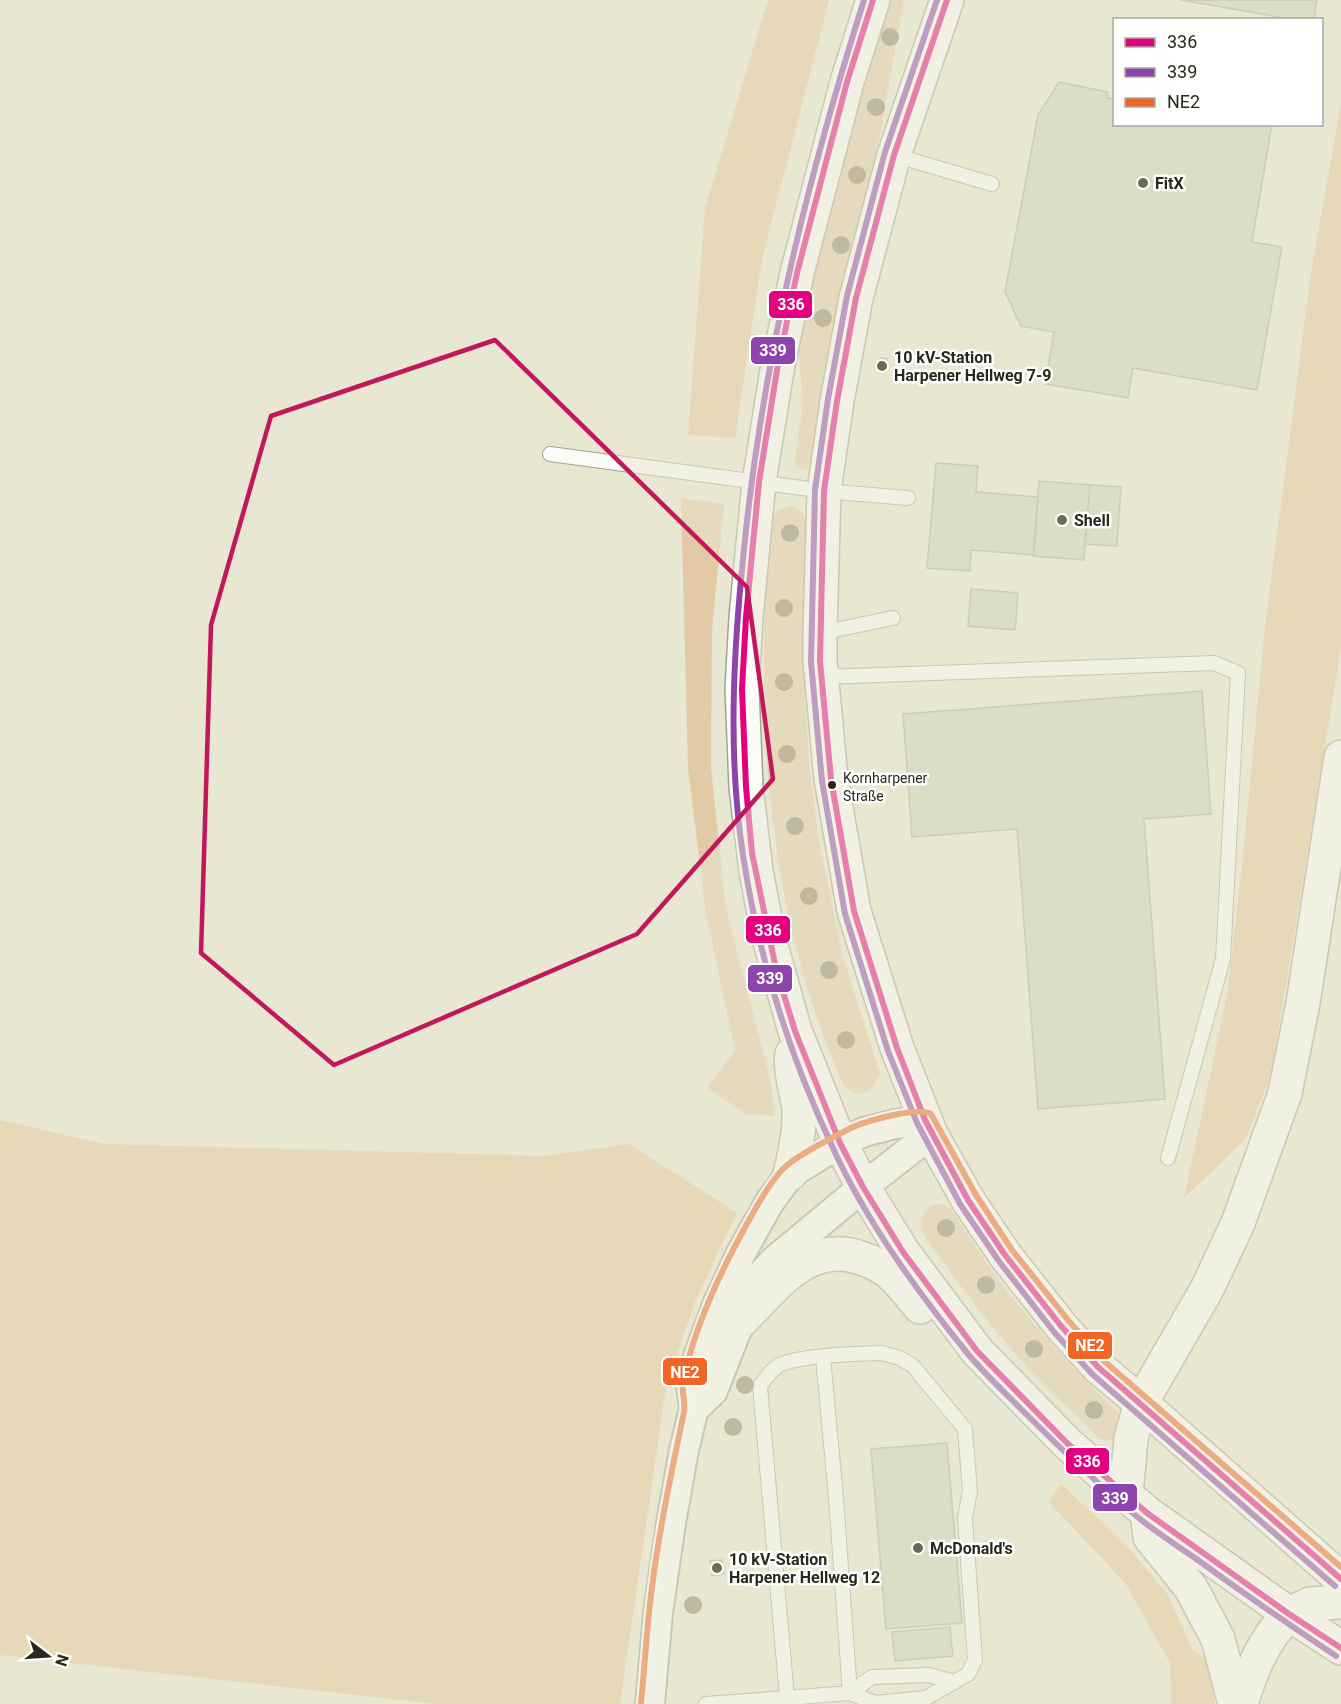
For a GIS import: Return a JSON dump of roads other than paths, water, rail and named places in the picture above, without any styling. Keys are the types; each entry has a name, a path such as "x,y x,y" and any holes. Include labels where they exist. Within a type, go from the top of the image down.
{"main road":[{"path":"873,0 848,82 797,273 777,370 759,482 746,617 742,688 746,788 753,853 768,935 795,1031 840,1143 863,1186 903,1252 977,1351 1041,1419 1137,1504 1289,1614 1341,1648"},
{"path":"947,0 894,155 856,298 824,491 820,633 822,677 831,779 854,911 897,1048 928,1127 968,1200 1005,1255 1061,1326 1098,1367 1341,1579"},
{"path":"1235,1704 1218,1639 1191,1588 1150,1537 1137,1504 1131,1438 1141,1403 1208,1289 1238,1223 1285,1093 1303,1003 1341,757"},
{"path":"790,1174 798,1139 799,1112 790,1063 795,1031"},
{"path":"740,1322 773,1288 804,1263 814,1257 847,1254 879,1265 893,1275 953,1346 977,1351"},
{"path":"1241,1704 1249,1676 1275,1628 1289,1614 1310,1604 1341,1602"}],"street":[{"path":"650,1704 658,1613 671,1523 694,1409 691,1385 699,1354 717,1305 740,1255 769,1203 790,1174 840,1143 864,1132 895,1124 928,1127"},
{"path":"694,1409 713,1391 740,1322 745,1299 758,1278 775,1260 863,1186 928,1127"}],"lane":[{"path":"894,155 992,184"},
{"path":"550,454 824,491 908,498"},
{"path":"820,633 893,618"},
{"path":"822,677 1214,663 1238,673 1223,959 1168,1158"},
{"path":"706,1704 787,1698 850,1693 875,1703 926,1698 968,1674 975,1660 965,1518 970,1491 965,1430 913,1366 900,1358 882,1353 797,1360 778,1366 760,1386 787,1698"},
{"path":"823,1358 850,1693"},
{"path":"850,1693 872,1677 929,1675 955,1682"}],"place":[{"name":"FitX","path":"1143,183"},
{"name":"10 kV-Station Harpener Hellweg 7-9","path":"882,366"},
{"name":"Shell","path":"1062,520"},
{"name":"Kornharpener Straße","path":"832,785"},
{"name":"McDonald's","path":"918,1548"},
{"name":"10 kV-Station Harpener Hellweg 12","path":"717,1568"}]}
